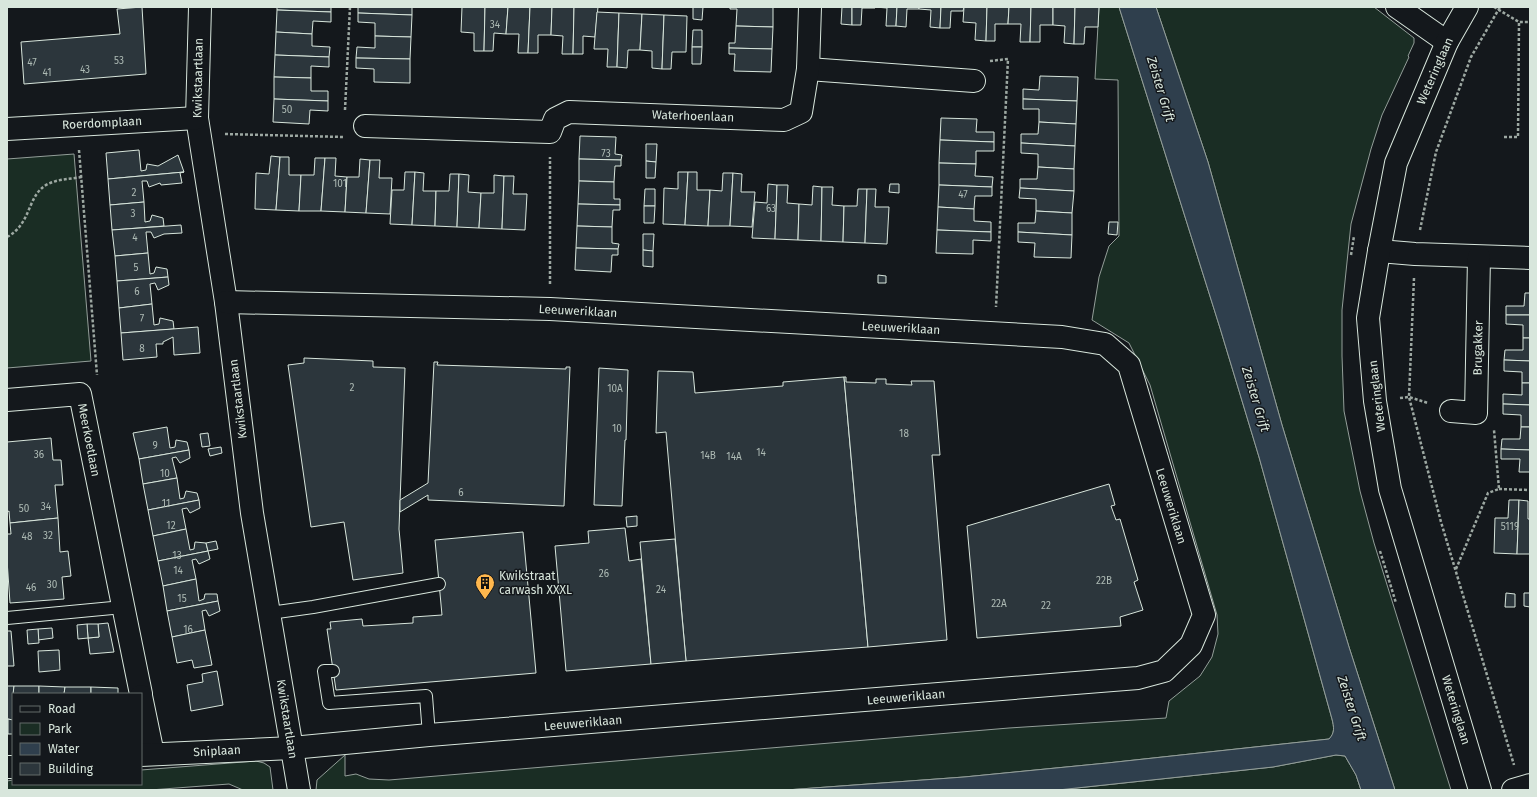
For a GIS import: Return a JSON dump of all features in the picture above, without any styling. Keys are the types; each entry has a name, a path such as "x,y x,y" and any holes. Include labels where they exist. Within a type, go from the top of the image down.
{"street":[{"name":"Kwikstaartlaan","path":"200,7 198,126 226,302 252,513 299,790"},
{"name":"Waterhoenlaan","path":"550,132 555,118 569,112 784,120 801,112 808,69 810,7"},
{"path":"1397,7 1447,42"},
{"name":"Weteringlaan","path":"1467,7 1447,42 1396,163 1368,318 1375,401 1390,489 1480,790"},
{"path":"808,69 974,81"},
{"name":"Roerdomplaan","path":"7,129 77,125 198,126"},
{"path":"365,126 550,132"},
{"path":"1379,251 1479,257 1530,258"},
{"name":"Brugakker","path":"1476,413 1479,257"},
{"name":"Leeuweriklaan","path":"226,302 550,309 1062,337 1105,344 1129,365 1204,615 1191,645 1164,671 1138,678 429,735 292,748"},
{"path":"7,400 80,394"},
{"name":"Meerkoetlaan","path":"80,394 141,693"},
{"path":"1451,411 1476,413"},
{"name":"Meerkoetlaan","path":"142,705 147,755"},
{"name":"Sniplaan","path":"147,755 292,748"},
{"path":"1513,790 1530,785"}],"lane":[{"path":"270,613 313,607 439,584"},
{"path":"7,618 123,607"},
{"path":"333,671 324,671 329,703 426,696 429,735"}],"path":[{"path":"344,114 350,7"},
{"path":"1494,7 1519,22 1530,22"},
{"path":"1504,137 1518,137 1519,22"},
{"path":"974,81 987,61 1008,59 994,333"},
{"name":"Meerkoetlaan","path":"77,125 98,387 80,394"},
{"path":"198,126 358,138 365,126"},
{"path":"343,137 344,130"},
{"path":"550,132 550,309"},
{"path":"7,237 13,234 23,224 36,194 47,185 59,180 82,177"},
{"path":"1375,401 1410,397 1451,411"},
{"path":"1476,413 1493,414 1499,488"},
{"path":"1456,569 1488,493 1499,488 1530,490"}],"green space":[{"path":"1099,7 1119,7 1220,328 1259,457 1332,719 1334,730 1329,739 964,777 786,790 316,790 317,780 345,755 345,776 356,774 369,779 389,780 1009,728 1166,718 1169,701 1200,676 1212,657 1218,634 1217,615 1150,385 1129,343 1092,320 1099,277 1109,246 1119,236 1118,80 1095,79"},
{"path":"1156,7 1374,7 1414,38 1414,43 1408,56 1409,57 1382,115 1371,149 1351,224 1342,310 1344,411 1360,491 1374,543 1451,790 1395,790 1349,647 1282,425 1208,162"},
{"path":"74,154 91,361 7,368 7,159"},
{"path":"1336,755 1345,756 1356,775 1361,790 1058,790 1273,767"},
{"path":"256,761 264,763 270,767 273,790 243,790 229,784 150,790 7,790 7,781 12,780 12,785 142,785 142,770"}],"water":[{"name":"Zeister Grift","path":"1119,7 1156,7 1208,162 1282,425 1349,647 1395,790 1361,790 1356,775 1345,756 1336,755 1273,767 1058,790 786,790 964,777 1107,763 1329,739 1333,732 1334,727 1332,719 1259,457"}],"building":[{"path":"142,7 146,74 24,84 21,42 120,34 117,9"},
{"path":"277,7 331,7 331,12 277,10"},
{"path":"358,7 412,7 412,15 358,13"},
{"path":"462,7 485,7 484,51 474,51 474,33 461,32"},
{"path":"485,7 508,7 506,34 494,33 493,51 484,51"},
{"path":"508,7 530,7 528,53 518,53 519,34 506,34"},
{"path":"530,7 552,7 551,35 538,35 538,53 528,53"},
{"path":"552,7 574,7 573,54 562,54 563,36 551,35"},
{"path":"574,7 598,7 595,37 583,36 583,54 573,54"},
{"path":"693,7 703,7 702,20 693,19"},
{"path":"730,7 773,7 773,27 736,26 737,9 730,9"},
{"path":"842,7 852,7 852,25 841,24"},
{"path":"852,7 875,8 862,8 861,25 852,25"},
{"path":"875,7 897,7 896,26 886,26 887,8"},
{"path":"897,7 919,7 919,9 907,9 906,27 896,26"},
{"path":"919,7 941,7 940,28 930,27 931,10 919,9"},
{"path":"941,7 964,7 963,11 951,11 950,28 940,28"},
{"path":"964,7 987,7 986,41 975,40 976,23 963,22"},
{"path":"987,7 1009,7 1008,24 995,24 995,41 986,41"},
{"path":"1009,7 1031,7 1030,42 1020,42 1021,24 1008,24"},
{"path":"1031,7 1053,7 1053,25 1040,25 1040,42 1030,42"},
{"path":"1053,7 1075,7 1074,44 1064,43 1065,26 1053,25"},
{"path":"1075,7 1099,7 1098,27 1085,27 1084,44 1074,44"},
{"path":"277,10 331,12 331,22 313,21 312,34 276,32"},
{"path":"597,12 619,13 617,67 607,67 608,49 594,49"},
{"path":"358,13 412,15 411,37 375,36 375,23 358,22"},
{"path":"619,13 642,14 640,50 628,50 627,68 617,67"},
{"path":"642,14 664,15 662,69 652,68 652,51 640,50"},
{"path":"664,15 687,16 686,52 672,52 671,69 662,69"},
{"path":"736,26 773,27 772,49 729,48 729,43 735,43"},
{"path":"693,30 702,30 702,47 692,47"},
{"path":"276,32 312,34 312,46 330,47 329,57 275,55"},
{"path":"375,36 411,37 410,59 356,58 357,47 375,48"},
{"path":"692,47 702,47 701,64 692,64"},
{"path":"729,48 772,49 771,72 734,71 735,54 729,54"},
{"path":"275,55 329,57 329,67 311,66 311,78 274,77"},
{"path":"356,58 410,59 410,83 374,82 374,69 356,68"},
{"path":"1040,76 1078,77 1077,101 1023,99 1023,89 1039,90"},
{"path":"274,77 311,78 311,91 328,91 328,101 274,99"},
{"path":"274,99 328,101 328,111 310,110 309,124 273,122"},
{"path":"1023,99 1077,101 1076,124 1039,122 1039,109 1023,109"},
{"path":"941,118 977,119 976,132 994,132 994,142 940,140"},
{"path":"1039,122 1076,124 1075,146 1021,143 1021,134 1038,134"},
{"path":"580,136 616,137 615,154 622,155 621,160 579,159"},
{"path":"940,140 994,142 994,151 976,151 976,164 939,163"},
{"path":"1021,143 1075,146 1074,169 1038,167 1038,154 1021,153"},
{"path":"646,144 657,144 656,162 646,161"},
{"path":"139,150 141,171 146,170 147,164 158,166 178,155 184,172 108,179 106,153"},
{"path":"271,156 280,157 276,210 255,209 256,173 269,174"},
{"path":"280,157 289,157 289,175 301,175 299,211 276,210"},
{"path":"315,158 325,158 321,211 299,211 301,175 314,175"},
{"path":"325,158 336,158 335,176 347,177 345,212 321,211"},
{"path":"360,159 370,160 366,213 345,212 347,177 359,177"},
{"path":"579,159 621,160 621,166 615,166 614,182 579,181"},
{"path":"370,160 380,160 379,178 392,178 390,214 366,213"},
{"path":"646,161 656,162 655,178 646,178"},
{"path":"939,163 976,164 975,176 993,177 992,187 939,185"},
{"path":"1038,167 1074,169 1074,191 1020,188 1020,179 1037,179"},
{"path":"184,172 180,173 182,183 161,185 160,183 149,187 147,181 142,181 144,202 110,205 108,179"},
{"path":"405,172 415,172 412,225 390,224 392,190 404,190"},
{"path":"415,172 424,173 423,191 436,191 435,226 412,225"},
{"path":"678,172 688,172 685,225 663,224 664,188 678,189"},
{"path":"688,172 697,172 697,190 710,190 708,226 685,225"},
{"path":"723,173 733,173 730,226 708,226 710,190 722,191"},
{"path":"733,173 742,174 741,192 755,192 752,227 730,226"},
{"path":"450,174 459,174 457,227 435,226 436,191 449,191"},
{"path":"459,174 469,175 468,192 481,193 479,228 457,227"},
{"path":"494,175 504,176 502,229 479,228 481,193 494,193"},
{"path":"504,176 514,176 513,194 527,194 525,230 502,229"},
{"path":"579,181 614,182 614,199 620,199 620,205 578,204"},
{"path":"768,184 777,185 775,239 752,238 755,202 767,203"},
{"path":"890,184 899,184 899,193 889,192"},
{"path":"777,185 788,185 787,203 799,204 798,240 775,239"},
{"path":"939,185 992,187 992,196 975,196 974,209 938,207"},
{"path":"813,186 822,187 821,241 798,240 799,204 812,205"},
{"path":"822,187 833,187 832,205 844,206 843,242 821,241"},
{"path":"1020,188 1074,191 1072,213 1036,211 1036,199 1019,198"},
{"path":"645,189 655,189 655,206 644,206"},
{"path":"858,189 867,189 865,243 843,242 844,206 857,206"},
{"path":"867,189 876,189 875,207 889,207 887,244 865,243"},
{"path":"144,202 145,222 150,221 152,215 163,218 164,226 112,230 110,205"},
{"path":"578,204 620,205 620,210 613,210 612,227 577,226"},
{"path":"644,206 655,206 654,223 644,223"},
{"path":"938,207 974,209 974,221 991,222 991,232 937,230"},
{"path":"1036,211 1072,213 1072,235 1018,232 1018,223 1035,223"},
{"path":"1109,222 1118,222 1117,235 1108,234"},
{"path":"181,225 182,233 164,234 154,238 151,232 146,232 148,253 115,256 112,230"},
{"path":"577,226 612,227 612,243 619,244 618,249 576,248"},
{"path":"937,230 991,232 991,241 973,240 973,254 936,253"},
{"path":"1018,232 1072,235 1071,258 1034,257 1035,243 1018,242"},
{"path":"643,234 654,234 653,251 643,250"},
{"path":"576,248 618,249 618,255 612,255 611,272 575,270"},
{"path":"643,250 653,251 653,267 643,266"},
{"path":"148,253 150,274 154,273 156,267 167,269 168,277 117,281 115,256"},
{"path":"878,275 886,276 886,283 878,283"},
{"path":"168,277 169,285 158,290 155,283 150,284 152,304 119,308 117,281"},
{"path":"1525,293 1530,293 1530,315 1506,315 1506,306 1524,306"},
{"path":"152,304 154,325 159,324 160,318 173,321 174,329 121,333 119,308"},
{"path":"1506,315 1530,315 1530,338 1523,338 1523,325 1506,324"},
{"path":"198,327 200,353 174,355 173,337 163,342 163,344 156,344 157,357 123,360 121,333"},
{"path":"1523,338 1530,338 1530,361 1504,360 1505,350 1523,350"},
{"path":"304,358 373,361 373,367 405,368 399,529 403,573 353,580 344,522 311,527 288,365 304,363"},
{"path":"1504,360 1530,361 1530,383 1522,383 1522,372 1504,371"},
{"path":"434,362 438,362 437,365 566,369 566,367 570,367 564,506 428,500 428,495 400,512 400,500 428,483"},
{"path":"599,368 628,370 622,506 594,505"},
{"path":"658,371 693,372 695,393 783,386 783,382 844,377 868,647 686,661 666,432 656,433"},
{"path":"844,377 846,377 846,382 876,383 876,379 886,379 886,384 912,385 911,381 934,381 940,455 932,455 947,640 868,647"},
{"path":"1522,383 1530,383 1530,405 1503,404 1503,394 1522,395"},
{"path":"1503,404 1530,405 1530,427 1521,427 1521,415 1503,414"},
{"path":"167,427 170,448 175,447 176,440 187,442 189,450 139,459 133,433"},
{"path":"1521,427 1530,427 1530,450 1501,449 1502,439 1520,439"},
{"path":"208,433 210,446 202,447 200,434"},
{"path":"51,438 53,460 61,460 63,485 55,485 58,518 10,523 9,511 7,512 7,442"},
{"path":"221,447 222,453 210,456 208,449"},
{"path":"1501,449 1530,450 1530,472 1519,472 1520,459 1501,459"},
{"path":"189,450 190,458 180,463 176,457 172,458 177,478 143,484 139,459"},
{"path":"177,478 180,499 184,498 186,491 197,493 199,500 148,510 143,484"},
{"path":"1109,484 1115,505 1111,506 1116,520 1120,519 1138,580 1134,582 1143,610 1120,617 1121,626 977,638 967,526"},
{"path":"199,500 200,508 190,513 187,508 182,509 186,529 153,536 148,510"},
{"path":"1509,500 1519,500 1517,554 1494,553 1495,518 1508,518"},
{"path":"1519,500 1528,501 1528,519 1530,519 1530,554 1517,554"},
{"path":"637,516 637,526 627,527 626,517"},
{"path":"58,518 60,552 68,551 71,576 62,577 64,599 10,603 7,534 11,534 10,523"},
{"path":"625,528 629,561 641,559 651,664 566,671 555,546 589,543 588,531"},
{"path":"186,529 190,550 194,549 195,542 206,543 208,551 158,561 153,536"},
{"name":"Kwikstraat carwash XXXL","path":"523,532 536,673 336,690 327,629 331,629 330,622 362,619 363,626 413,623 413,617 442,615 435,540"},
{"path":"675,539 686,661 651,664 640,542"},
{"path":"216,541 218,549 208,551 206,543"},
{"path":"208,551 210,559 199,564 196,559 192,560 196,579 163,586 158,561"},
{"path":"196,579 199,601 204,599 205,594 217,594 218,601 167,611 163,586"},
{"path":"1506,593 1515,594 1515,607 1505,607"},
{"path":"1524,593 1530,593 1530,607 1524,606"},
{"path":"218,601 220,611 209,616 206,610 202,611 205,630 172,637 167,611"},
{"path":"108,623 114,652 90,654 88,638 99,637 98,624"},
{"path":"87,624 98,624 99,637 88,638"},
{"path":"87,624 88,638 78,639 77,625"},
{"path":"52,628 53,638 38,640 38,629"},
{"path":"38,629 39,643 28,644 27,630"},
{"path":"205,630 212,665 194,668 192,660 177,663 172,637"},
{"path":"7,631 11,631 14,666 7,666"},
{"path":"59,650 60,670 39,672 38,651"},
{"path":"217,671 223,705 191,711 187,685 203,682 202,674"},
{"path":"7,686 14,686 14,693 12,693 12,720 7,719"},
{"path":"14,686 39,686 39,693 13,693"},
{"path":"39,686 65,687 64,693 39,693"},
{"path":"65,687 91,687 91,693 64,693"},
{"path":"91,687 118,688 118,693 91,693"},
{"path":"8,719 12,720 12,734 8,734"}],"place":[{"name":"Kwikstraat carwash XXXL","path":"485,600"}]}
